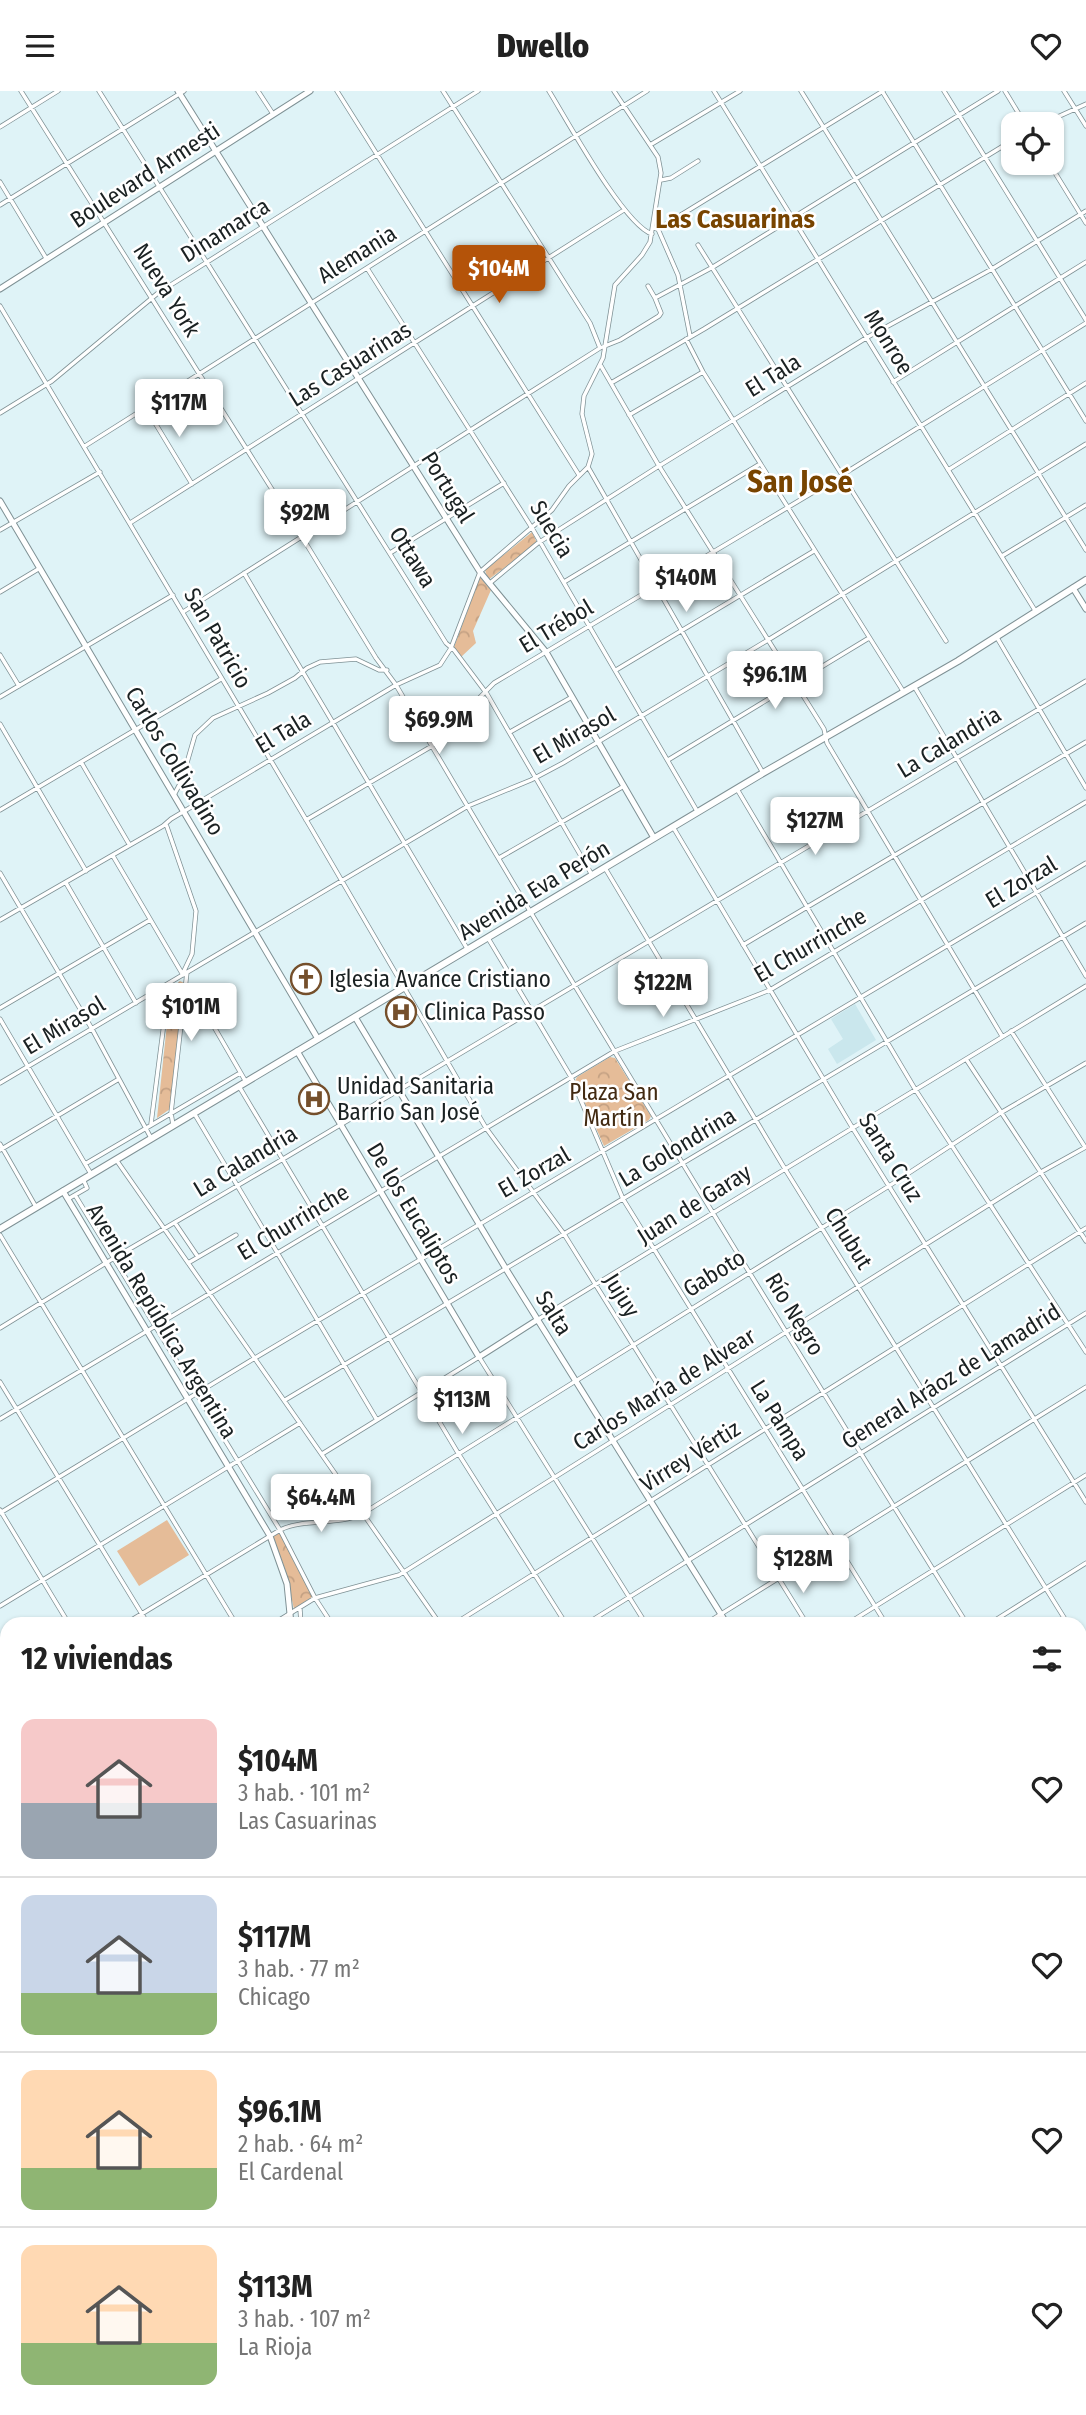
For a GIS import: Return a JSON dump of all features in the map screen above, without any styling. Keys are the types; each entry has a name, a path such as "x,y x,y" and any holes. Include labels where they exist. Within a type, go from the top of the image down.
{"main road":[{"name":"Avenida Eva Perón","path":"0,1229 825,736 958,661 1086,580"}],"street":[{"name":"Nueva York","path":"21,91 376,658 387,670 531,912"},
{"path":"0,127 58,91"},
{"name":"Ottawa","path":"99,91 446,643 485,690 592,875"},
{"path":"258,91 272,114"},
{"name":"Boulevard Armesti","path":"0,289 310,91"},
{"path":"337,91 579,475"},
{"path":"443,91 605,346"},
{"name":"Dinamarca","path":"0,413 47,384 151,298 478,91"},
{"path":"549,91 624,210 645,232 652,234"},
{"path":"614,91 660,163 661,180 655,228 642,255 615,285 600,366 582,403 583,420 592,450 587,467 763,773"},
{"name":"Alemania","path":"85,446 647,91"},
{"name":"Monroe","path":"714,91 1036,612"},
{"path":"650,145 740,91"},
{"path":"801,91 1086,550"},
{"path":"655,228 883,91 1086,421"},
{"path":"944,91 1086,321"},
{"path":"655,298 713,267 998,91"},
{"path":"1064,91 1086,126"},
{"path":"0,205 181,92"},
{"name":"Portugal","path":"181,92 480,572 546,652 654,838"},
{"path":"1007,92 1018,112"},
{"path":"1064,114 1086,104"},
{"path":"610,383 739,308 1001,147"},
{"path":"661,180 671,178 698,161"},
{"path":"1057,175 1086,223"},
{"path":"0,182 47,259"},
{"name":"Las Casuarinas","path":"130,523 624,210"},
{"name":"El Tala","path":"488,584 540,542 659,465 866,338 992,269 1086,211"},
{"path":"655,228 681,285 688,338 702,372 903,691"},
{"path":"698,245 946,641"},
{"path":"893,382 1086,262"},
{"name":"Suecia","path":"367,268 532,528 698,812"},
{"path":"183,612 527,394 659,316 660,311 648,286"},
{"name":"San Patricio","path":"0,306 404,988"},
{"name":"El Trébol","path":"306,820 432,746 485,690 842,475 1086,321"},
{"path":"600,366 824,729 827,743 1002,1036"},
{"path":"629,415 702,372"},
{"path":"948,470 1086,383"},
{"path":"146,408 192,484"},
{"name":"El Mirasol","path":"0,1083 468,806 536,778 768,640 1086,444"},
{"path":"564,582 761,464"},
{"name":"El Tala","path":"0,920 166,824 396,685 437,668 451,648 480,572 555,507 587,467"},
{"path":"0,530 100,472"},
{"path":"390,553 504,483"},
{"name":"Carlos Collivadino","path":"0,501 318,1038"},
{"path":"1002,556 1086,505"},
{"path":"616,670 814,551"},
{"path":"0,592 40,568"},
{"path":"244,573 468,950"},
{"path":"1073,588 1086,609"},
{"path":"0,697 173,595"},
{"path":"996,636 1086,788"},
{"path":"668,760 869,638"},
{"path":"0,655 19,686"},
{"path":"174,795 182,780 197,732 213,718 268,693 320,663 344,658 362,660 379,670 387,670"},
{"path":"0,810 222,678"},
{"name":"La Calandria","path":"0,1328 1086,681"},
{"path":"913,685 1086,976"},
{"path":"510,732 572,697"},
{"path":"0,725 86,871"},
{"path":"743,945 1086,742"},
{"path":"81,762 129,844"},
{"path":"499,858 624,786"},
{"path":"737,789 915,1089 1086,1352"},
{"name":"El Churrinche","path":"0,1419 615,1051 770,991 1086,802"},
{"path":"166,824 196,911 192,954 185,973 186,988 171,1113 173,1125"},
{"name":"Santa Cruz","path":"673,827 852,1127 1086,1502"},
{"path":"113,855 150,920 185,973"},
{"name":"El Zorzal","path":"0,1512 1086,863"},
{"name":"Chubut","path":"605,868 728,1076 1063,1617"},
{"path":"0,873 92,1029 151,1138"},
{"path":"65,883 136,1003"},
{"name":"Río Negro","path":"531,912 712,1214 963,1617"},
{"path":"0,1008 150,920"},
{"name":"La Golondrina","path":"285,1400 1086,923"},
{"name":"La Pampa","path":"488,938 571,1077 623,1199 882,1617"},
{"path":"151,1124 169,984"},
{"name":"Juan de Garay","path":"322,1454 1086,986"},
{"path":"186,988 194,993 246,1082"},
{"name":"Jujuy","path":"404,988 486,1128 564,1234 802,1617"},
{"name":"Salta","path":"355,1017 537,1320 723,1617"},
{"path":"0,1019 91,1174"},
{"path":"1010,1031 1086,1148"},
{"name":"De los Eucaliptos","path":"297,1051 479,1357"},
{"path":"966,1059 1086,1241"},
{"name":"Gaboto","path":"362,1514 889,1186 1002,1112 1086,1063"},
{"path":"85,1164 240,1073"},
{"path":"36,1207 1,1147 119,1079"},
{"path":"239,1086 458,1453 562,1617"},
{"path":"194,1113 377,1420"},
{"name":"Carlos María de Alvear","path":"285,1617 315,1598 403,1572 1041,1172 1086,1148"},
{"path":"116,1159 435,1617"},
{"path":"68,1199 87,1188 83,1179"},
{"name":"Avenida República Argentina","path":"63,1191 270,1536 287,1584 290,1614"},
{"name":"Avenida República Argentina","path":"75,1195 280,1530 327,1617"},
{"path":"175,1223 198,1257"},
{"name":"Virrey Vértiz","path":"465,1617 1086,1228"},
{"path":"0,1235 232,1617"},
{"path":"188,1263 236,1235"},
{"name":"General Aráoz de Lamadrid","path":"597,1617 1086,1313"},
{"path":"479,1357 642,1617"},
{"path":"0,1382 144,1617"},
{"path":"716,1617 1086,1387"},
{"path":"0,1606 301,1423"},
{"path":"858,1617 1086,1475"},
{"path":"0,1512 65,1617"},
{"path":"137,1617 280,1530 362,1514"},
{"path":"1000,1617 1086,1563"},
{"path":"300,1608 301,1617"}],"shaded area":[{"path":"855,1004 876,1040 837,1064 828,1049 843,1039 831,1019"}],"green space":[{"path":"532,532 537,543 488,580 485,570"},
{"path":"480,577 491,590 473,631 476,643 461,657 454,647"},
{"path":"180,981 184,983 170,1109 157,1118 171,989"},
{"name":"Plaza San Martín","path":"610,1057 615,1058 651,1116 649,1120 604,1146 575,1081 577,1077"},
{"path":"167,1520 189,1555 139,1586 117,1551"},
{"path":"280,1532 312,1594 312,1597 294,1609 285,1569 273,1536"}],"place":[{"name":"Iglesia Avance Cristiano","path":"306,979"},
{"name":"Clinica Passo","path":"401,1012"},
{"name":"Unidad Sanitaria Barrio San José","path":"314,1099"}],"district":[{"name":"Las Casuarinas","path":"735,219"},
{"name":"San José","path":"800,482"}]}
